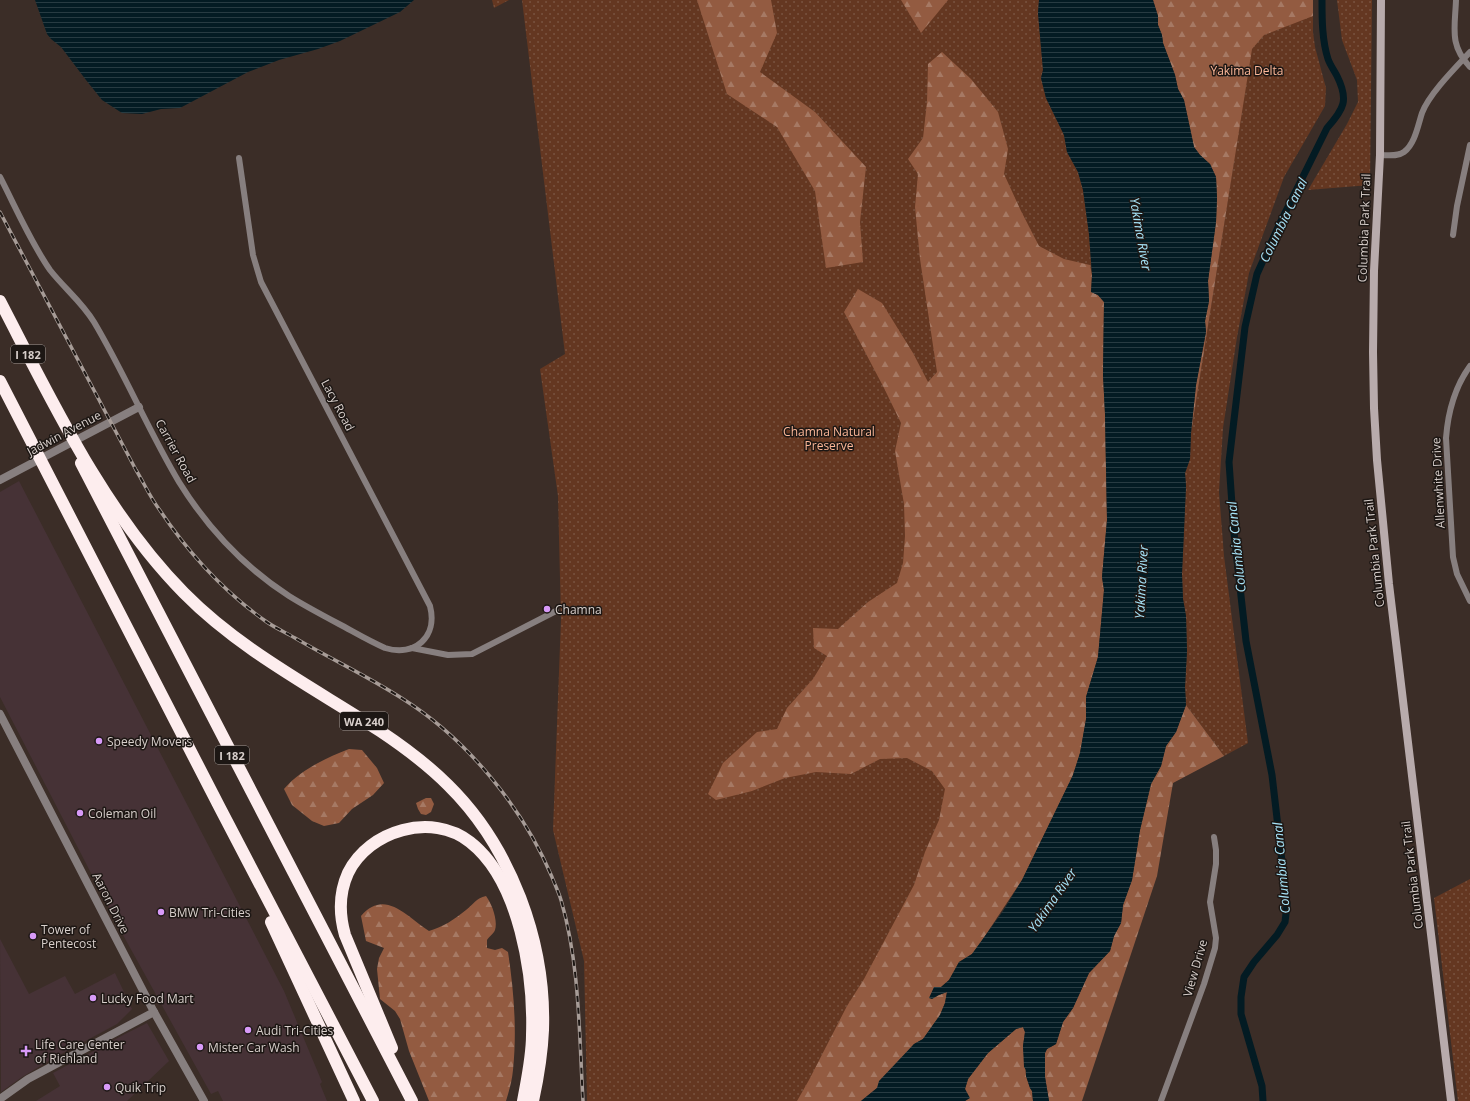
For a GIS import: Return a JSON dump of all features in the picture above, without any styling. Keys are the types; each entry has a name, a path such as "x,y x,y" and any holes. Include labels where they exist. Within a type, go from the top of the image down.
{"highway":[{"name":"I 182","path":"0,301 55,407 88,480 412,1101"},
{"name":"I 182","path":"0,381 220,808 374,1101"},
{"path":"0,393 34,447"},
{"name":"WA 240","path":"55,407 96,476 133,533 159,566 197,606 247,646 407,750 448,785 464,802 479,822 505,865 515,886 529,925 539,967 543,1005 543,1029 540,1064 533,1101"},
{"path":"220,808 354,1101"},
{"path":"412,1101 387,1035 347,941 342,925 340,902 343,888 349,873 363,852 385,836 411,828 426,827 443,829 457,834 469,841 482,852 500,876 516,915 529,971 532,1007 532,1036 523,1101"}],"main road":[{"name":"Columbia Park Trail","path":"1381,0 1380,155 1374,279 1373,352 1377,460 1398,659 1451,1101"}],"street":[{"path":"1456,0 1454,39 1458,52 1470,67"},
{"path":"1380,155 1398,155 1405,151 1410,145 1423,110 1444,82 1470,52"},
{"path":"1453,235 1457,206 1470,145"},
{"name":"Lacy Road","path":"239,158 253,255 261,282 430,606 432,617 430,630 424,640 412,648"},
{"name":"Carrier Road","path":"0,177 45,262 57,278 83,306 94,322 172,469 192,502 217,534 245,562 272,584 290,596 380,646 393,650 412,648 448,655 472,654 556,611"},
{"name":"Allenwhite Drive","path":"1470,366 1454,396 1448,418 1446,438 1454,561 1459,578 1470,601"},
{"name":"Jadwin Avenue","path":"0,480 139,407"},
{"name":"Aaron Drive","path":"0,714 154,1012 204,1101"},
{"name":"View Drive","path":"1161,1101 1204,984 1215,948 1216,938 1210,902 1216,864 1214,837"},
{"path":"0,1100 28,1079 154,1012"}],"shaded area":[{"path":"19,481 284,991 322,1082 320,1084 327,1101 223,1101 218,1091 211,1094 123,935 0,697 0,492"},
{"path":"0,939 29,994 65,976 75,994 115,973 132,1009 117,1024 52,1059 1,1092"},
{"path":"147,1023 169,1061 127,1101 36,1101 60,1086 53,1073"}],"green space":[{"path":"492,0 509,0 494,8"},
{"name":"Chamna Natural Preserve","path":"522,0 1039,0 1038,13 1043,70 1041,78 1046,98 1064,135 1067,152 1078,172 1083,190 1089,234 1092,275 1073,775 1022,880 861,1101 587,1101 584,961 553,830 561,619 558,496 540,369 565,354"},
{"path":"697,0 771,0 777,33 760,72 815,112 866,167 860,222 863,262 826,268 815,191 777,127 727,94"},
{"path":"901,0 948,0 921,33"},
{"path":"1153,0 1313,16 1315,47 1326,88 1325,106 1284,177 1249,273 1237,337 1223,428 1219,492 1224,556 1248,743 1224,756 1186,705 1186,616 1183,599 1182,574 1186,486 1185,473 1190,459 1191,433 1234,161 1210,164 1200,155"},
{"name":"Yakima Delta","path":"1153,0 1313,0 1313,16 1264,35 1252,49 1191,433 1196,385 1206,332 1205,321 1209,301 1208,281 1216,222 1216,177 1210,164 1194,147 1184,100 1178,89 1175,75 1163,43 1158,25 1158,16"},
{"path":"1337,0 1372,0 1370,185 1308,190 1347,124 1358,102 1357,80 1342,40"},
{"path":"942,52 971,79 998,112 1008,149 1004,174 1039,246 1064,259 1090,265 1092,275 1091,292 1098,295 1104,302 1103,375 1107,520 1102,577 1104,590 1098,657 1086,697 1086,720 1080,753 1073,775 1022,880 972,954 959,962 949,980 941,987 939,995 947,992 945,1003 940,1015 923,1039 914,1044 877,1088 861,1101 797,1101 847,1006 864,979 914,885 925,852 939,820 945,789 932,771 907,758 880,759 851,774 816,772 785,778 752,791 716,800 708,794 723,763 757,732 777,729 787,708 813,679 827,656 814,648 813,628 838,629 868,602 897,583 903,563 905,536 904,504 895,451 901,423 844,312 858,289 882,303 913,353 928,382 937,372 920,259 915,207 918,174 908,159 923,138 927,102 928,64"},
{"path":"1186,705 1224,756 1173,783 1157,876 1082,1101 1049,1101 1045,1077 1045,1053 1047,1049 1056,1044 1063,1022 1073,1008 1089,973 1110,951 1114,936 1121,923 1123,905 1132,880 1140,830 1151,784 1161,766 1166,746 1176,732"},
{"path":"349,749 362,750 377,768 384,783 373,795 352,809 339,823 324,826 312,821 292,805 284,789 290,782 306,770 331,756"},
{"path":"426,798 431,798 434,804 431,812 426,815 421,814 416,803"},
{"path":"1470,879 1470,1101 1458,1101 1434,898"},
{"path":"486,896 492,908 496,922 494,931 487,940 487,948 495,950 502,948 508,952 512,981 515,1041 513,1074 506,1101 429,1101 409,1051 400,1019 395,1011 380,999 377,969 379,958 384,948 366,941 361,916 370,908 379,905 387,905 396,908 429,931 449,922 469,908 477,900"},
{"path":"1023,1027 1025,1032 1023,1046 1026,1076 1032,1091 1033,1101 965,1101 969,1098 965,1089 968,1079 988,1053 1016,1029"}],"water":[{"path":"35,0 414,0 400,12 340,41 279,60 248,72 180,108 161,109 142,114 122,113 102,100 61,47 47,34"},
{"name":"Yakima River","path":"1039,0 1153,0 1158,16 1158,25 1163,43 1175,75 1178,89 1184,100 1194,147 1210,164 1216,177 1216,222 1208,281 1209,301 1205,321 1206,332 1196,385 1190,459 1185,473 1186,486 1182,574 1183,599 1186,616 1186,705 1176,732 1166,746 1161,766 1151,784 1140,830 1132,880 1123,905 1121,923 1114,936 1110,951 1089,973 1073,1008 1063,1022 1056,1044 1047,1049 1045,1053 1045,1077 1049,1101 1033,1101 1032,1091 1024,1067 1023,1046 1025,1032 1023,1027 1016,1029 988,1053 968,1079 965,1089 970,1098 965,1101 861,1101 877,1088 879,1081 914,1044 923,1039 940,1015 945,1003 947,992 932,999 929,998 934,987 941,987 949,980 959,962 972,954 1003,911 1022,880 1073,775 1080,753 1086,719 1086,697 1098,657 1104,590 1102,577 1107,520 1103,375 1104,302 1098,295 1091,292 1092,275 1089,234 1083,190 1078,172 1067,152 1064,135 1046,98 1041,78 1043,70 1038,13"}],"waterway":[{"name":"Columbia Canal","path":"1263,1101 1262,1086 1241,1014 1241,997 1244,977 1254,962 1277,935 1285,922 1287,905 1272,775 1246,641 1234,533 1229,462 1245,327 1257,274 1280,223 1327,128 1341,110 1343,104 1344,98 1341,84 1326,52 1323,37 1322,0"}],"railway":[{"path":"0,212 150,495 170,525 193,555 234,596 268,623 377,683 427,715 471,755 491,777 509,801 540,851 560,897 567,925 572,949 578,1000 583,1101"}],"place":[{"name":"Chamna","path":"547,609"},
{"name":"Speedy Movers","path":"99,741"},
{"name":"Coleman Oil","path":"80,813"},
{"name":"BMW Tri-Cities","path":"161,912"},
{"name":"Tower of Pentecost","path":"33,936"},
{"name":"Lucky Food Mart","path":"93,998"},
{"name":"Audi Tri-Cities","path":"248,1030"},
{"name":"Mister Car Wash","path":"200,1047"},
{"name":"Life Care Center of Richland","path":"26,1051"},
{"name":"Quik Trip","path":"107,1087"}]}
